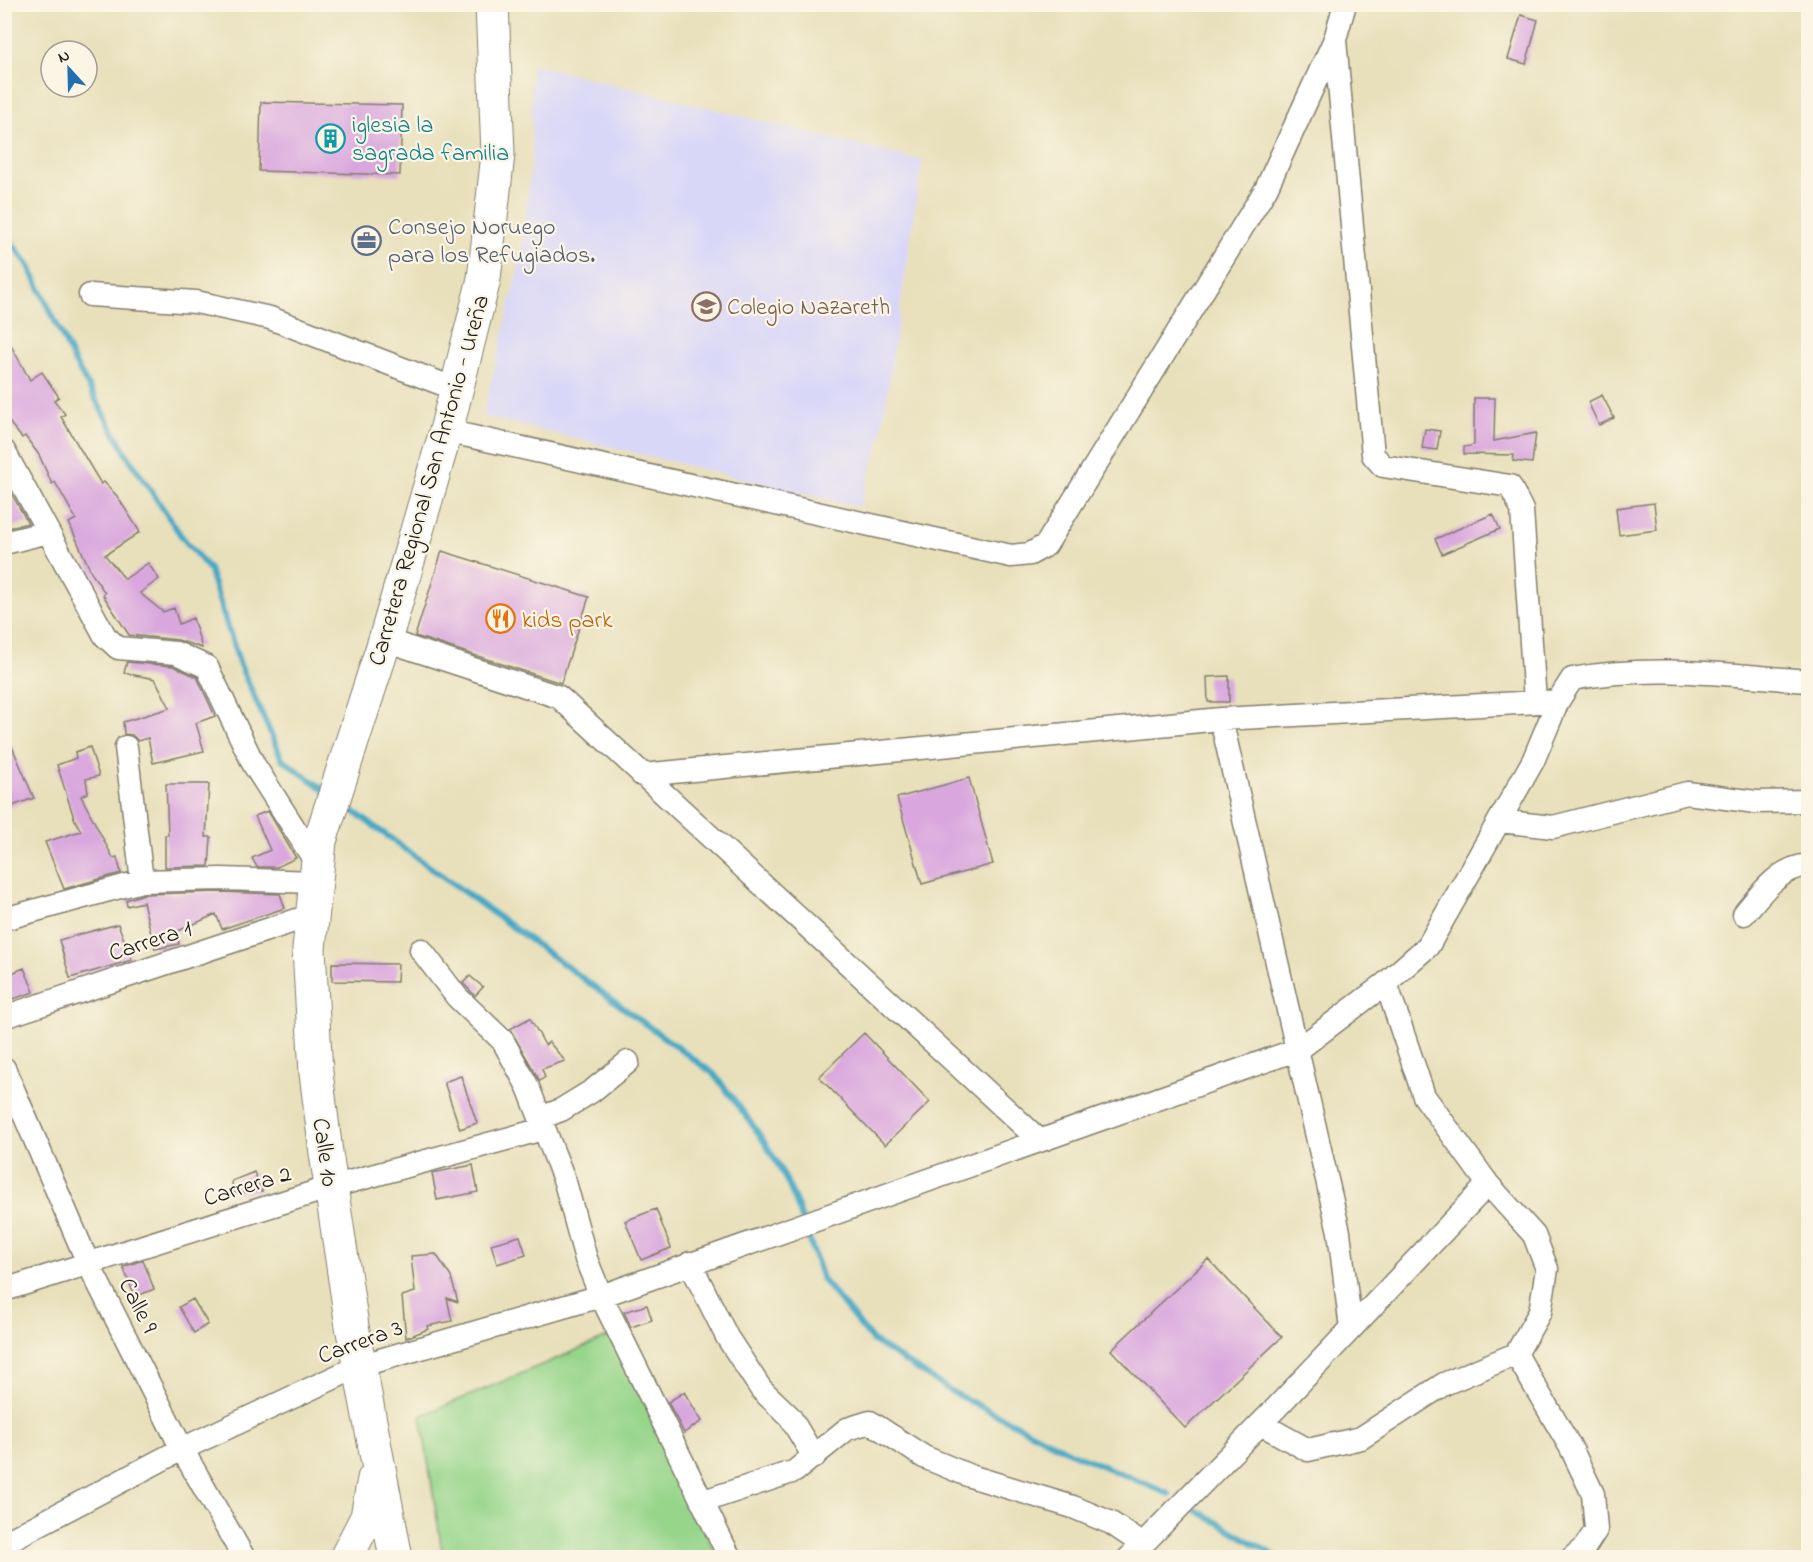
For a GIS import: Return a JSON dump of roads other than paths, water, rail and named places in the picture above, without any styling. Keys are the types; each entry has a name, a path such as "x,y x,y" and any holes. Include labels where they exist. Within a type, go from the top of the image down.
{"main road":[{"name":"Carretera Regional San Antonio - Ureña","path":"318,862 355,730 385,640 458,390 484,279 498,154 492,4"},
{"name":"Calle 10","path":"318,862 309,949 311,1009 331,1187 359,1366 396,1557"},
{"name":"Calle 10","path":"346,1557 367,1517 376,1460"}],"street":[{"path":"446,431 1011,556 1030,554 1046,545 1266,189 1335,39 1345,4"},
{"path":"1335,39 1373,455 1383,466 1510,486 1522,510 1534,702"},
{"path":"90,296 196,302 270,318 458,390"},
{"path":"4,451 110,642 118,648 176,653 207,667 254,765 318,862 221,879 142,881 4,919"},
{"path":"4,543 48,532"},
{"path":"385,640 559,697 1039,1140"},
{"name":"Carrera 3","path":"4,1543 182,1449 359,1366 601,1296 1299,1049 1386,983 1428,946 1533,761 1558,701 1572,679 1611,671 1692,672 1809,681"},
{"path":"642,775 1221,719 1558,701"},
{"path":"1221,719 1299,1049 1339,1232 1351,1329"},
{"path":"126,747 142,881"},
{"path":"1499,821 1553,827 1688,793 1756,802 1809,801"},
{"path":"1744,914 1768,883 1801,866 1809,865"},
{"name":"Carrera 1","path":"4,1017 312,915"},
{"path":"421,950 457,997 503,1041 528,1087 565,1182 586,1259 601,1296 730,1557"},
{"path":"1261,1424 1308,1450 1361,1438 1444,1384 1516,1354 1540,1312 1547,1269 1534,1235 1488,1184 1424,1096 1386,983"},
{"name":"Carrera 2","path":"4,1290 541,1123 592,1091 628,1062"},
{"name":"Calle 9","path":"4,1068 88,1263 182,1449 244,1557"},
{"path":"704,1501 795,1471 847,1429 870,1422 924,1457 970,1476 1074,1507 1111,1523 1136,1551 1261,1424 1488,1184"},
{"path":"690,1263 727,1337 761,1389 790,1417 814,1457"},
{"path":"1516,1354 1571,1448 1593,1494 1596,1530 1585,1547 1572,1557"},
{"path":"4,1553 7,1557"}],"waterway":[{"path":"4,233 28,264 74,361 127,455 182,537 209,569 240,665 282,759 326,791"},
{"path":"342,803 714,1074 753,1125 776,1161 802,1219"},
{"path":"806,1229 822,1279 873,1341 954,1393 1070,1452 1169,1494"},
{"path":"1196,1510 1279,1558"}],"place":[{"name":"iglesia la sagrada familia","path":"331,138"},
{"name":"Consejo Noruego para los Refugiados.","path":"367,240"},
{"name":"Colegio Nazareth","path":"706,306"},
{"name":"kids park","path":"501,619"}]}
